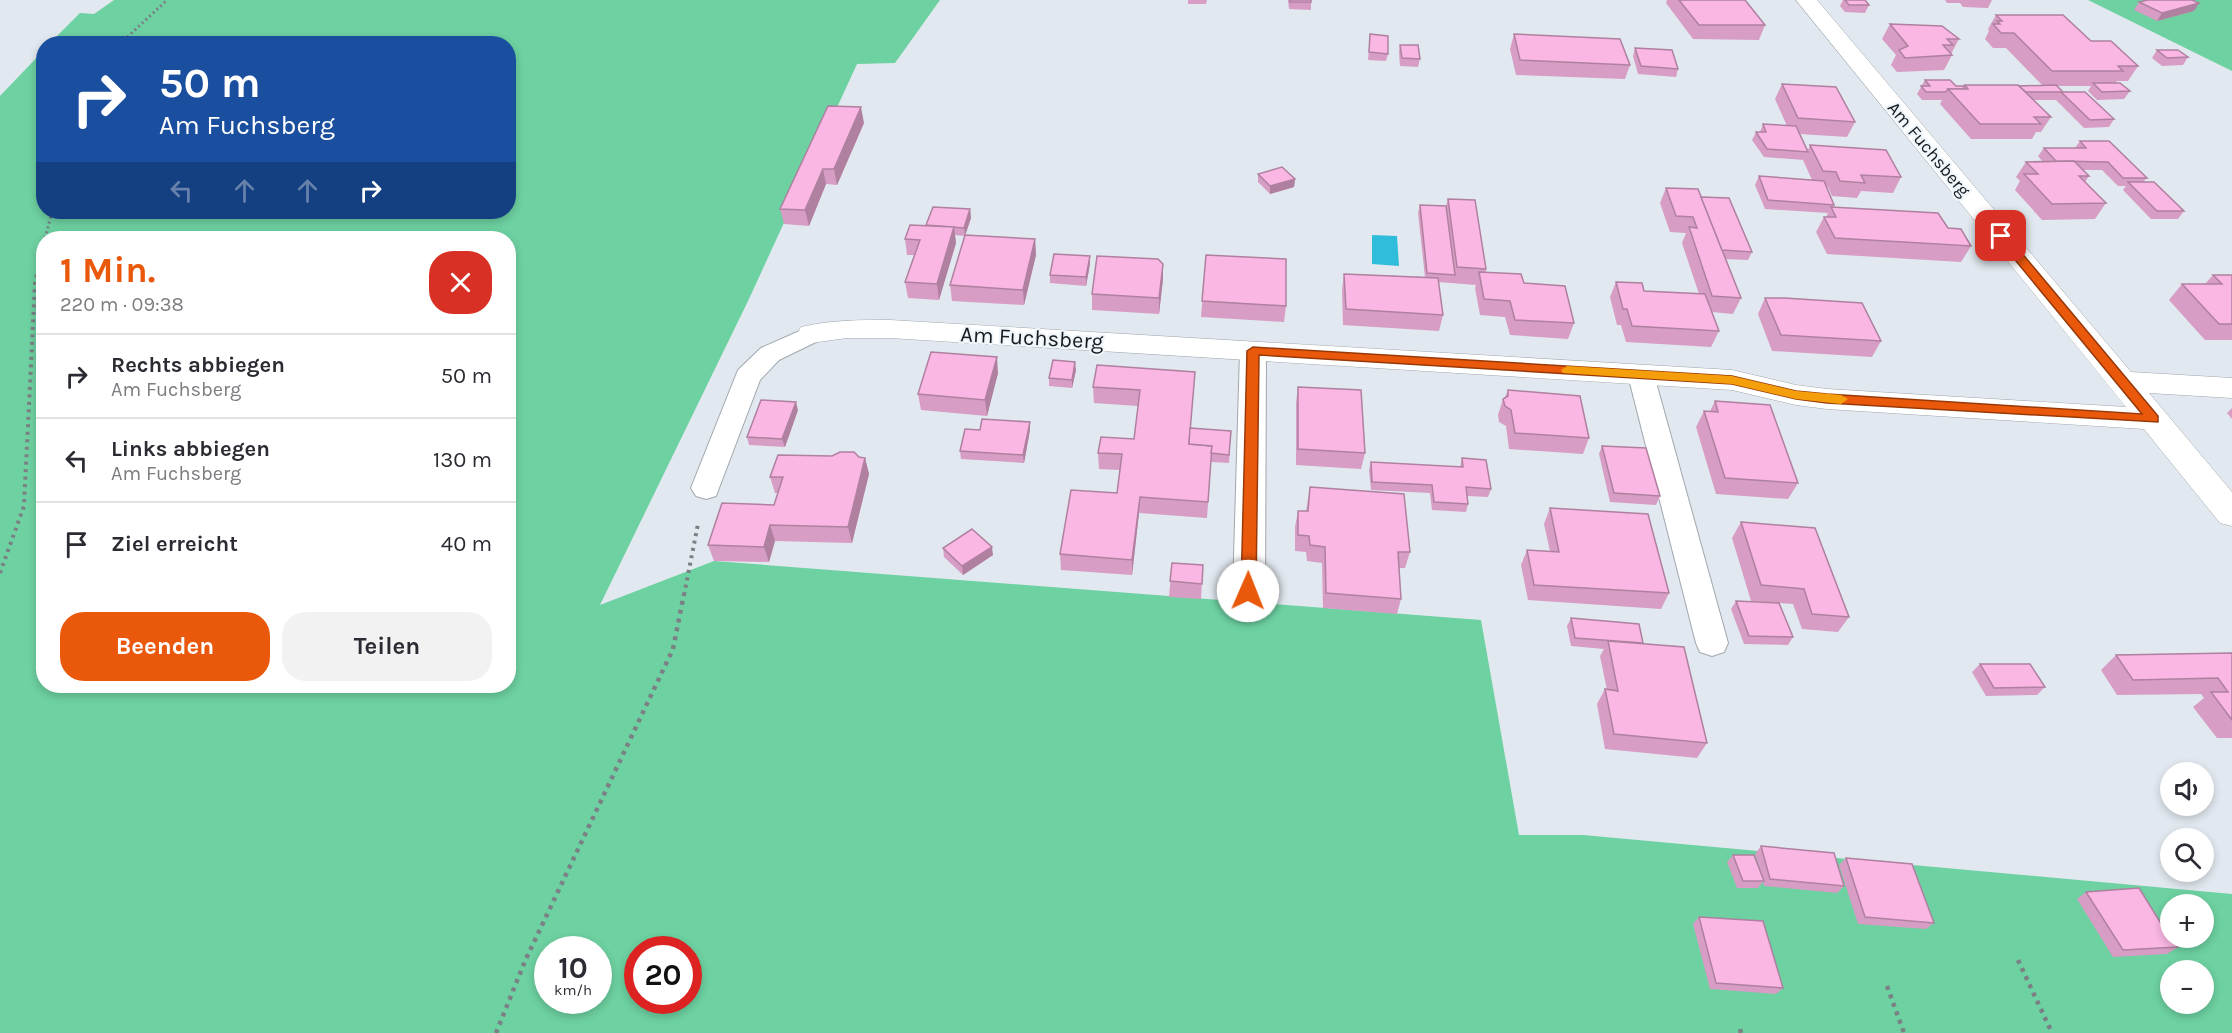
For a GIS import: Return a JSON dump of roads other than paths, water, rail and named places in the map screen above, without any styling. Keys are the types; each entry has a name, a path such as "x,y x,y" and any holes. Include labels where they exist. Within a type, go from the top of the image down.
{"street":[{"name":"Am Fuchsberg","path":"1806,0 2232,514"},
{"name":"Am Fuchsberg","path":"811,334 847,329 890,329 1732,380 1796,395 1827,399 2153,419"},
{"path":"2121,381 2232,388"}],"lane":[{"path":"706,488 748,376 770,354 811,334"},
{"path":"1248,591 1253,351"},
{"path":"1641,375 1712,642"}],"water":[{"path":"1372,235 1397,236 1399,266 1372,264"}]}
